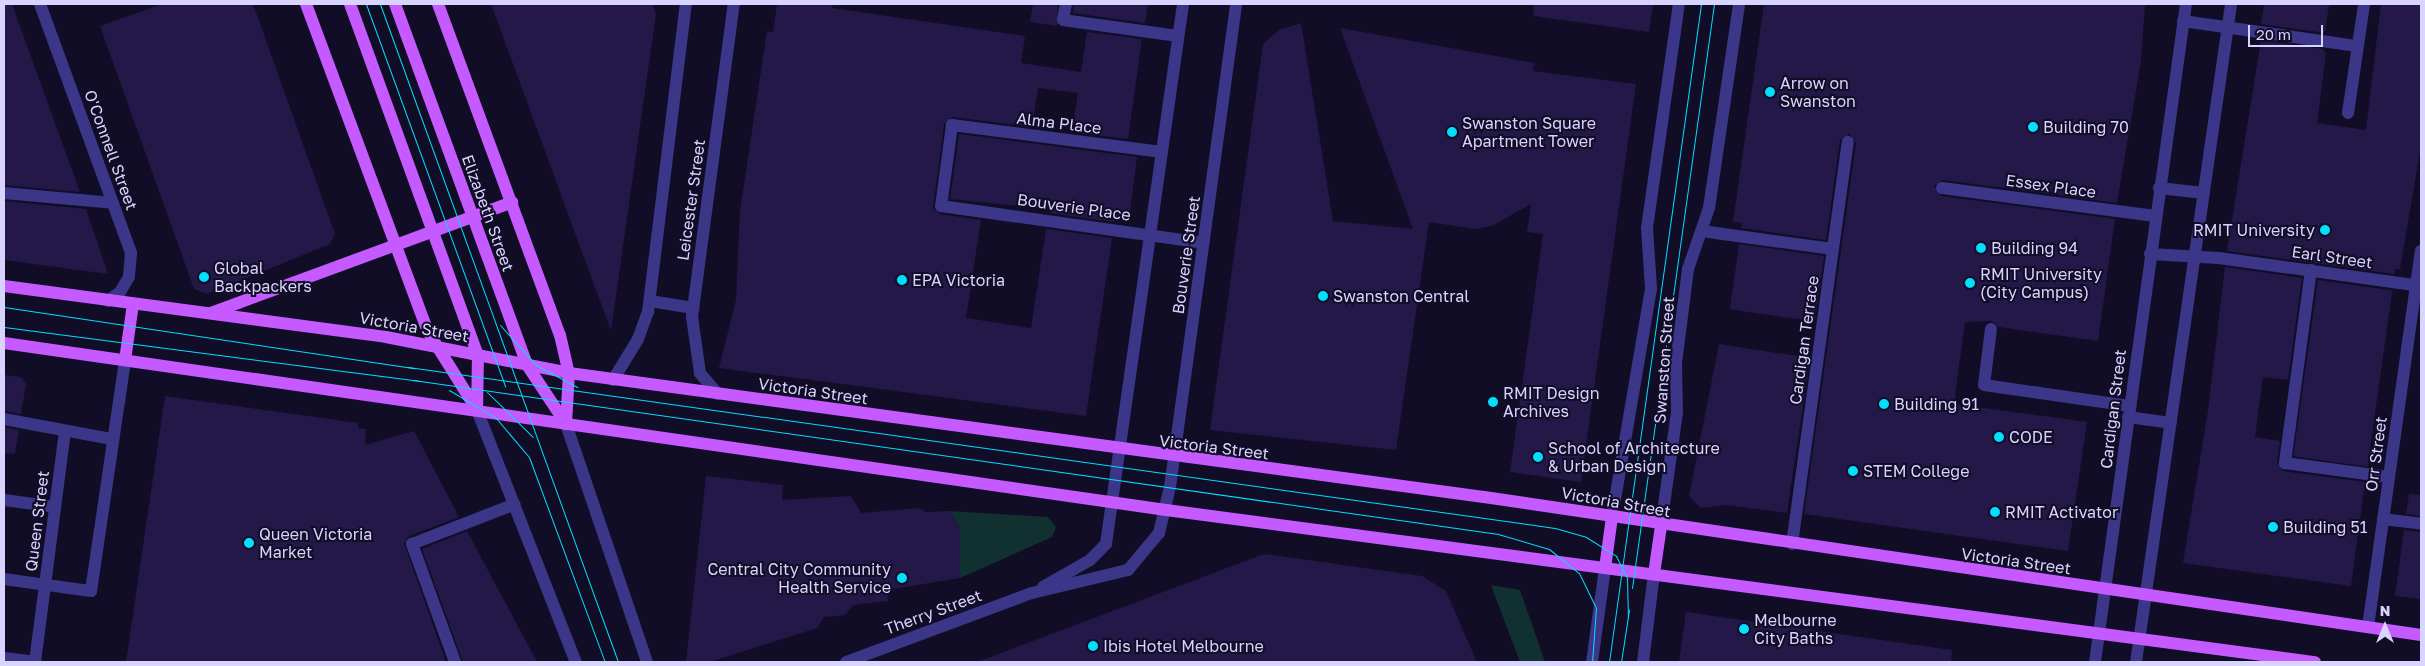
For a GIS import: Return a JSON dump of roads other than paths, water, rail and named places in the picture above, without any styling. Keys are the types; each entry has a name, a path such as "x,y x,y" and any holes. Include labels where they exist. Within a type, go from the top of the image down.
{"main road":[{"path":"306,4 394,244 436,346 477,410"},
{"path":"350,4 478,355 477,410"},
{"name":"Elizabeth Street","path":"395,4 527,365 566,424"},
{"name":"Elizabeth Street","path":"438,4 556,321 569,373 566,424"},
{"path":"208,314 512,202"},
{"name":"Victoria Street","path":"4,286 436,346 613,380 1612,518 2421,635"},
{"path":"125,360 133,304"},
{"path":"4,343 1166,510 2315,662"},
{"name":"Swanston Street","path":"1605,568 1612,518"},
{"name":"Swanston Street","path":"1654,574 1661,526"}],"street":[{"name":"O'Connell Street","path":"40,4 113,204 132,263 122,289 108,301"},
{"name":"Leicester Street","path":"613,380 638,339 650,301 686,4"},
{"name":"Leicester Street","path":"718,394 706,384 698,367 693,308 734,4"},
{"path":"1066,4 1063,20 1178,36"},
{"path":"1113,502 1182,4"},
{"name":"Bouverie Street","path":"1166,510 1236,4"},
{"name":"Swanston Street","path":"1612,518 1651,288 1647,228 1678,4"},
{"name":"Swanston Street","path":"1661,526 1677,412 1676,363 1688,269 1709,208 1739,4"},
{"name":"Cardigan Street","path":"2095,662 2101,634 2155,216 2186,4"},
{"path":"2136,662 2231,4"},
{"path":"2348,113 2364,4"},
{"path":"2183,21 2357,46"},
{"name":"Alma Place","path":"941,206 952,125 1162,152"},
{"name":"Cardigan Terrace","path":"1792,544 1848,142"},
{"name":"Essex Place","path":"1942,188 2155,216"},
{"path":"2159,188 2204,194"},
{"path":"4,193 113,204"},
{"name":"Bouverie Place","path":"941,206 1150,234 1203,243"},
{"path":"1701,231 1833,249"},
{"name":"Orr Street","path":"2368,627 2419,286 2421,251"},
{"name":"Earl Street","path":"2150,254 2194,260 2219,258 2419,286"},
{"path":"2311,270 2285,463 2389,477"},
{"path":"650,301 693,308"},
{"path":"1991,329 1984,385 2129,412 2171,423"},
{"path":"4,579 91,591 125,360"},
{"path":"477,410 576,662"},
{"path":"4,419 112,439"},
{"name":"Elizabeth Street","path":"566,424 647,662"},
{"name":"Queen Street","path":"34,662 65,431"},
{"path":"4,500 55,508"},
{"name":"Therry Street","path":"1032,593 1104,548 1113,502"},
{"path":"455,662 412,544 515,504"},
{"name":"Therry Street","path":"846,662 1032,593 1128,570 1159,533 1166,510"},
{"path":"2383,519 2421,524"},
{"name":"Swanston Street","path":"1592,662 1605,568"},
{"name":"Swanston Street","path":"1643,662 1654,574"},
{"path":"4,658 34,662"}],"tram line":[{"path":"366,4 505,386"},
{"path":"380,4 618,662"},
{"path":"1609,662 1701,4"},
{"path":"1632,588 1714,4"},
{"path":"4,307 414,368"},
{"path":"500,325 536,365 577,387"},
{"path":"4,327 418,381"},
{"path":"408,367 1555,528 1586,537 1616,556 1627,578 1628,618"},
{"path":"413,380 1498,534 1549,549 1579,573 1596,608 1592,662"},
{"path":"449,390 496,418 529,457 605,662"},
{"path":"487,392 533,437"},
{"path":"1621,662 1629,610"}],"place":[{"name":"Arrow on Swanston","path":"1770,92"},
{"name":"Building 70","path":"2033,127"},
{"name":"Swanston Square Apartment Tower","path":"1452,132"},
{"name":"RMIT University","path":"2325,230"},
{"name":"Building 94","path":"1981,248"},
{"name":"Global Backpackers","path":"204,277"},
{"name":"EPA Victoria","path":"902,280"},
{"name":"RMIT University (City Campus)","path":"1970,283"},
{"name":"Swanston Central","path":"1323,296"},
{"name":"RMIT Design Archives","path":"1493,402"},
{"name":"Building 91","path":"1884,404"},
{"name":"CODE","path":"1999,437"},
{"name":"School of Architecture & Urban Design","path":"1538,457"},
{"name":"STEM College","path":"1853,471"},
{"name":"RMIT Activator","path":"1995,512"},
{"name":"Building 51","path":"2273,527"},
{"name":"Queen Victoria Market","path":"249,543"},
{"name":"Central City Community Health Service","path":"902,578"},
{"name":"Melbourne City Baths","path":"1744,629"},
{"name":"Ibis Hotel Melbourne","path":"1093,646"}]}
